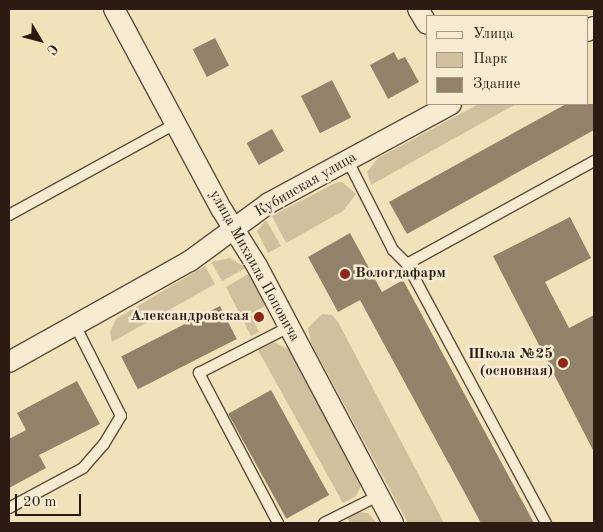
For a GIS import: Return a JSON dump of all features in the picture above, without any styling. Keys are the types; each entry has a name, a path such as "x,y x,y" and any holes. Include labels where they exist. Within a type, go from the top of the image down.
{"street":[{"name":"улица Михаила Поповича","path":"114,9 175,124 289,327 393,523"},
{"path":"418,9 426,22"},
{"name":"Кубинская улица","path":"9,362 190,261 268,204 449,105"}],"lane":[{"path":"9,215 175,124"},
{"path":"348,160 392,250 407,264 546,523"},
{"path":"407,264 594,161"},
{"path":"9,508 83,468 104,444 122,416 75,325"},
{"path":"278,523 199,373 289,327"},
{"path":"324,523 378,496"}],"green space":[{"path":"477,105 514,105 371,185 367,172 378,158"},
{"path":"342,182 356,194 343,211 286,243 272,216 335,183"},
{"path":"266,220 281,246 268,253 257,231"},
{"path":"230,258 246,268 222,281 211,262"},
{"path":"205,266 215,284 112,342 110,332 116,319"},
{"path":"250,273 267,305 250,314 259,332 251,336 226,287"},
{"path":"322,314 332,315 338,322 444,523 408,523 311,343 308,328"},
{"path":"274,342 290,350 360,479 360,488 356,496 343,503 258,350"},
{"path":"355,512 368,513 377,523 350,523 347,517"}],"building":[{"path":"215,38 229,66 207,77 193,49"},
{"path":"394,52 398,60 405,57 419,82 388,99 370,65"},
{"path":"332,80 351,117 320,133 301,96"},
{"path":"594,104 594,130 407,234 389,202 564,105"},
{"path":"272,129 284,151 259,165 247,143"},
{"path":"570,217 591,258 545,282 569,328 594,315 594,452 493,256"},
{"path":"350,233 382,292 403,280 534,523 481,523 360,300 338,312 308,257"},
{"path":"220,306 237,339 138,389 121,356"},
{"path":"77,381 100,424 39,455 46,468 9,488 9,439 26,430 17,413"},
{"path":"271,390 329,495 286,519 228,414"}],"place":[{"name":"Вологдафарм","path":"345,274"},
{"name":"Александровская","path":"259,317"},
{"name":"Школа №25 (основная)","path":"563,363"}]}
